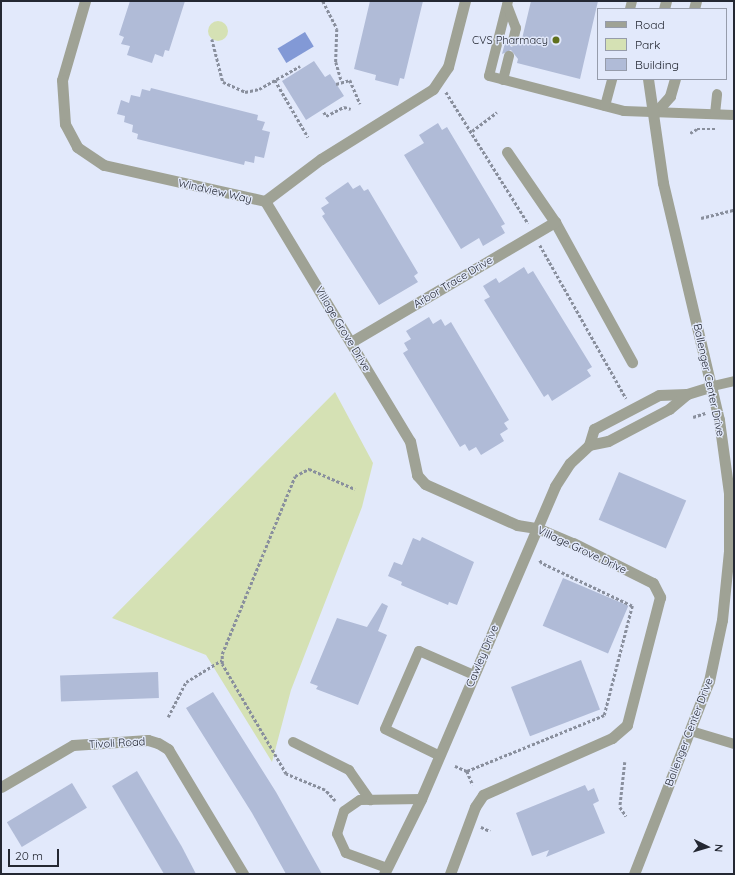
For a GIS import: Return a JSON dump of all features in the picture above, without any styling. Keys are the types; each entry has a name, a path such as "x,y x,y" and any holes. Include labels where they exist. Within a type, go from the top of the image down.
{"street":[{"name":"Windview Way","path":"85,1 62,80 65,124 77,147 104,164 265,201 320,159 433,89 450,60 464,1"},
{"name":"Ballenger Center Drive","path":"634,874 710,682 728,583 729,493 713,386 663,183 648,80"},
{"path":"654,114 670,96 675,80"},
{"path":"506,152 555,222 632,362"},
{"name":"Village Grove Drive","path":"265,201 410,441 416,471 426,484 517,526 537,528 653,583 660,607 627,725 612,738 483,795 475,807 450,874"},
{"name":"Arbor Trace Drive","path":"351,342 555,222"},
{"name":"Cawley Drive","path":"386,871 440,756 555,486 570,463 589,444 594,429 607,420 659,395 687,394 713,386"},
{"name":"Cawley Drive","path":"589,444 608,441 669,409 687,394"},
{"name":"Tivoli Road","path":"1,787 73,745 148,740 158,743 168,749 243,874"}],"lane":[{"path":"508,3 516,28 513,41"},
{"path":"508,3 490,76 605,106 654,114 734,114"},
{"path":"504,80 509,56"},
{"path":"605,106 612,80"},
{"path":"715,114 717,94"},
{"path":"713,386 734,381"},
{"path":"440,756 385,729 419,651 474,675"},
{"path":"691,731 734,744"},
{"path":"293,742 350,770 370,800"},
{"path":"386,871 357,860 340,844 338,823 344,811 360,800 421,799"}],"path":[{"path":"323,1 337,29 336,62 342,80"},
{"path":"212,39 221,78 227,84 250,92 300,66"},
{"path":"275,80 308,137"},
{"path":"336,84 342,80 352,82 352,92 360,104"},
{"path":"324,112 326,116 346,106 351,109"},
{"path":"472,130 498,112"},
{"path":"701,218 734,210"},
{"path":"335,801 325,790 286,774 222,660 222,647 295,476 309,470 356,489"},
{"path":"455,766 467,771 604,715 632,606 541,563"},
{"path":"168,717 186,682 222,660"},
{"path":"626,762 620,807 626,816"}],"green space":[{"path":"214,21 222,21 228,27 228,35 222,41 214,41 208,35 208,27"},
{"path":"335,392 373,463 362,507 291,690 272,762 206,655 112,618"}],"water":[{"path":"305,32 314,47 286,63 278,48"}],"building":[{"path":"130,1 185,1 169,51 165,50 163,57 155,54 152,63 127,55 130,46 121,44 124,37 119,35"},
{"path":"370,1 423,1 404,79 400,78 398,86 375,80 376,75 354,69"},
{"name":"CVS Pharmacy","path":"531,1 598,1 580,79 517,63 518,59 511,50 502,54 506,39 511,47 521,43"},
{"path":"314,61 325,77 330,74 344,96 306,120 282,81"},
{"path":"151,88 258,115 257,120 265,122 262,130 270,132 264,158 255,156 254,163 245,161 244,165 137,139 138,134 132,132 133,125 124,122 125,116 117,114 121,100 129,103 131,95 140,97 142,89 150,91"},
{"path":"438,123 442,130 447,127 505,224 501,226 505,233 483,246 479,238 461,249 404,155 424,143 419,135"},
{"path":"348,182 353,189 360,185 364,191 368,189 418,273 414,276 418,282 379,305 322,216 325,214 321,208 329,203 325,198"},
{"path":"524,267 528,274 533,271 592,367 587,370 591,376 552,401 548,394 544,397 484,300 490,297 483,286 496,278 499,283"},
{"path":"429,317 433,324 441,319 445,326 451,322 509,420 504,423 508,429 500,434 504,441 481,455 476,447 469,451 465,444 460,447 403,353 408,350 404,343 411,339 406,331"},
{"path":"619,472 686,501 666,548 599,520"},
{"path":"422,537 474,562 457,605 449,602 448,605 401,585 402,582 388,576 394,562 402,565 413,538 420,541"},
{"path":"563,578 628,606 608,654 543,626"},
{"path":"382,603 388,606 378,631 387,635 358,705 316,689 318,686 310,683 337,618 367,627"},
{"path":"581,660 600,709 530,736 511,687"},
{"path":"158,672 159,698 61,701 60,675"},
{"path":"213,692 276,792 322,874 286,874 252,813 186,708"},
{"path":"137,771 182,847 196,874 164,874 112,786"},
{"path":"72,783 87,808 22,847 7,822"},
{"path":"585,785 588,791 594,788 599,801 593,804 605,833 546,857 549,850 532,856 516,813"}],"place":[{"name":"CVS Pharmacy","path":"556,40"}]}
